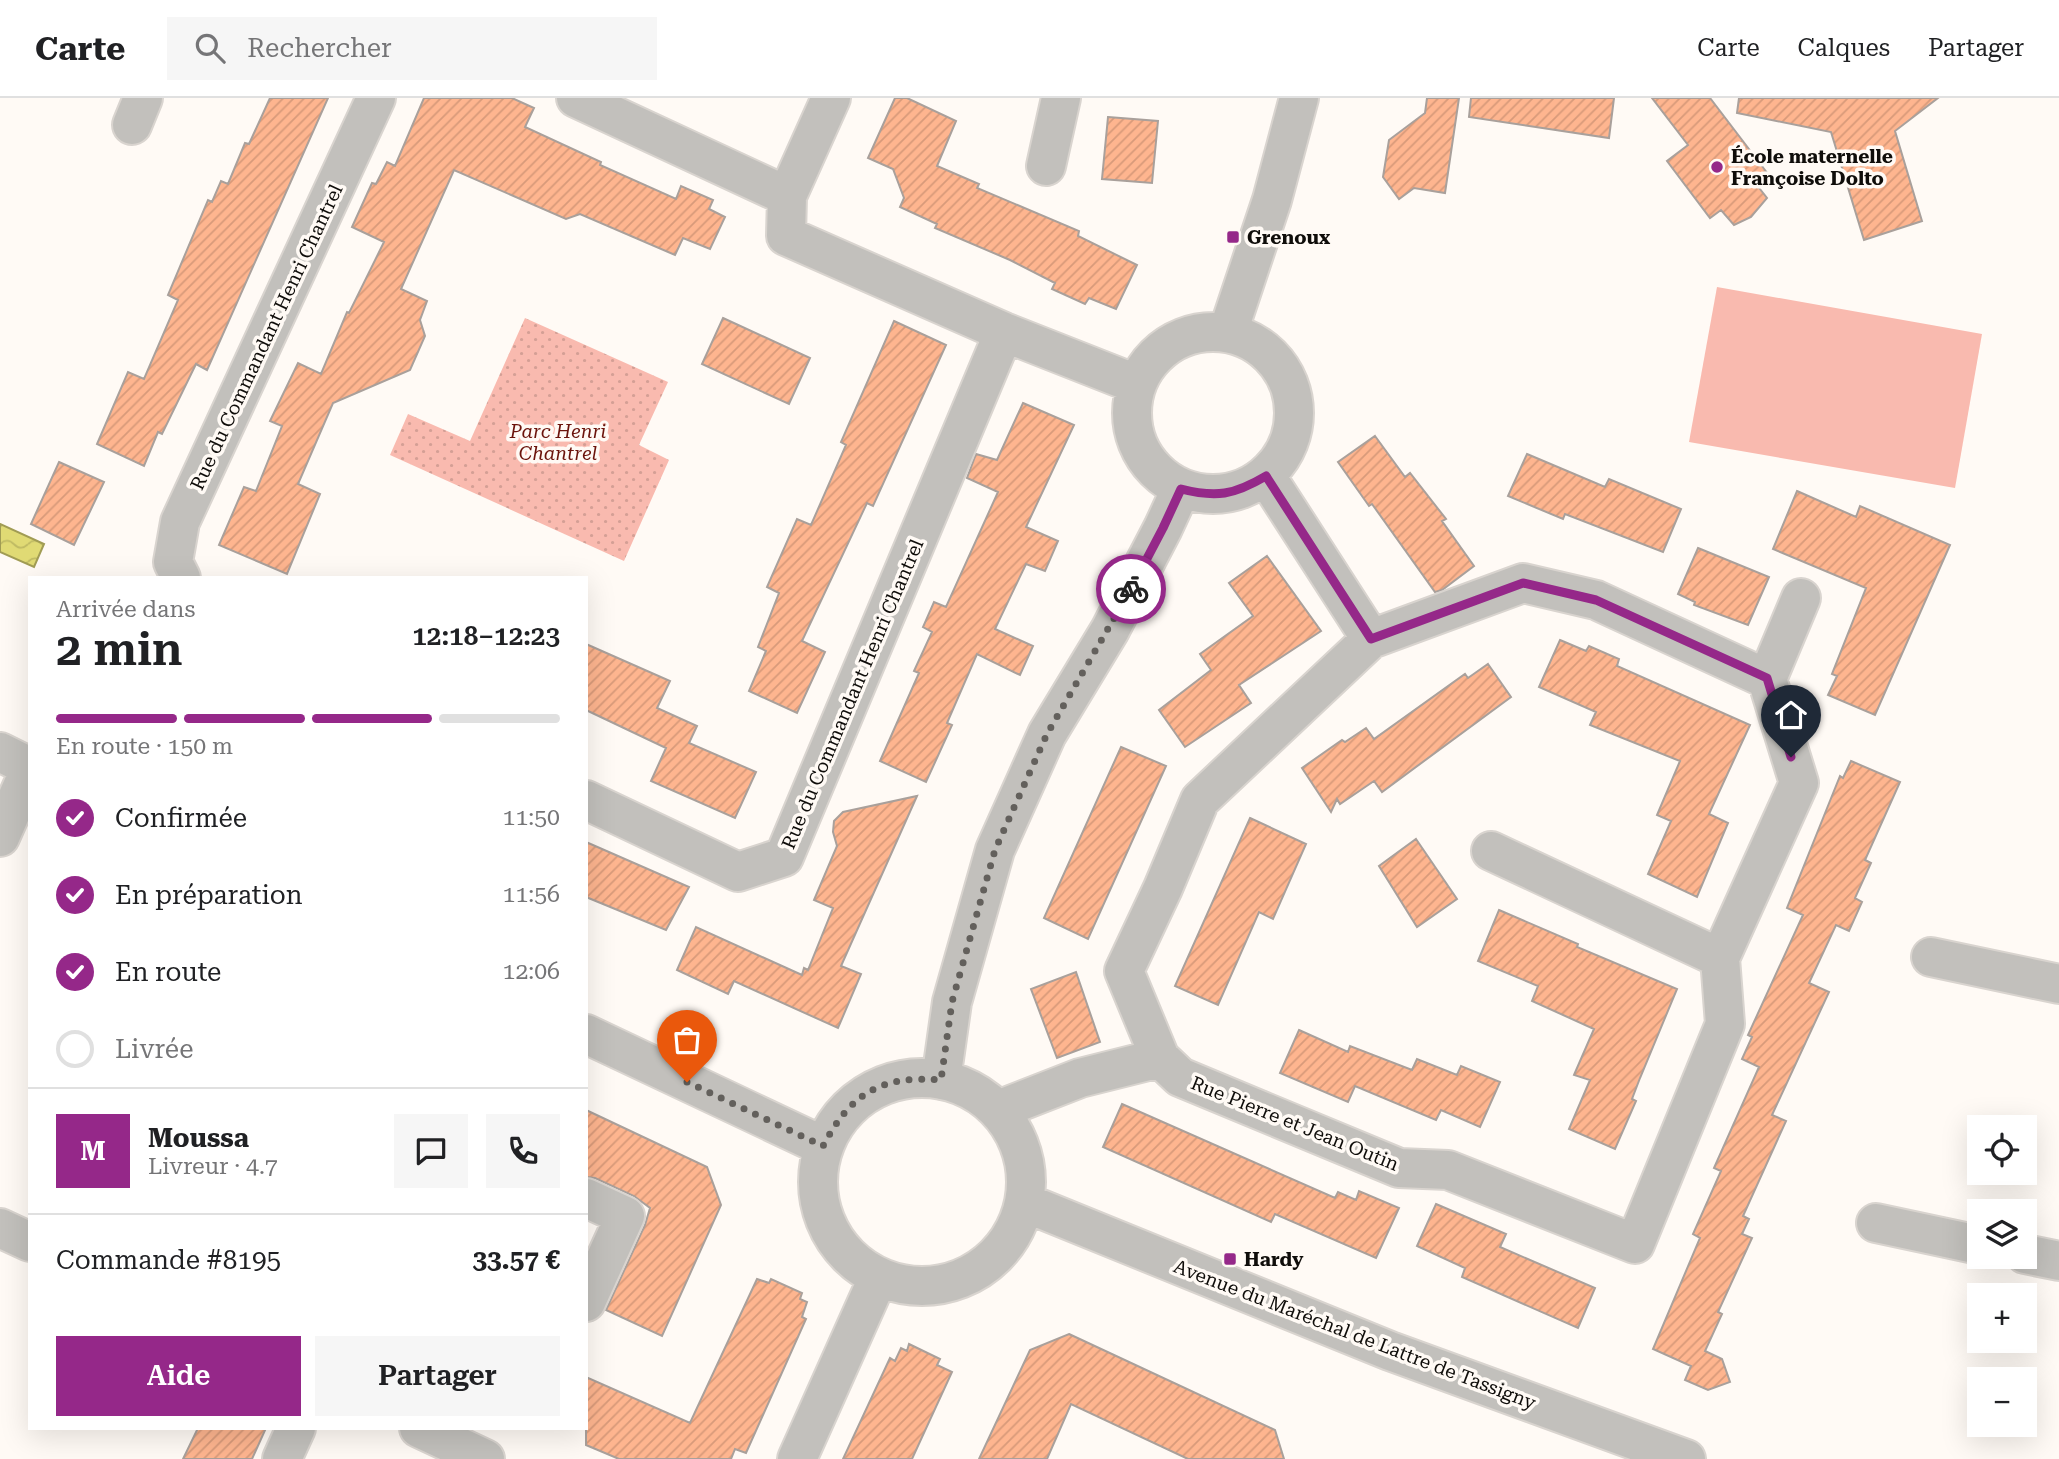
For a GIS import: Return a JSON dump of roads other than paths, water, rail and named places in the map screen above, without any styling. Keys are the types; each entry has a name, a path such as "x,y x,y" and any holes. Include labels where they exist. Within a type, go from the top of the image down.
{"street":[{"name":"Rue du Commandant Henri Chantrel","path":"180,576 173,562 180,522 376,98"},
{"path":"576,98 786,196"},
{"path":"831,98 786,196 786,236 1004,332 1136,384"},
{"path":"1046,166 1061,98"},
{"path":"1228,332 1272,200 1299,98"},
{"name":"Rue du Commandant Henri Chantrel","path":"588,801 738,872 784,857 1004,332"},
{"path":"1199,332 1228,332 1252,341 1273,358 1287,380 1294,405 1293,432 1283,455 1266,476 1225,494 1203,494 1181,489 1159,476 1143,457 1133,434 1131,408 1136,384 1150,359 1172,342 1199,332"},
{"path":"1266,476 1371,639"},
{"path":"941,1080 952,1002 995,850 1047,734 1110,629 1181,489"},
{"name":"Rue Pierre et Jean Outin","path":"1523,583 1596,600 1767,678 1799,783 1720,958 1726,1024 1635,1244 1448,1170 1399,1168 1180,1077 1160,1058 1124,971 1200,800 1371,639 1523,583"},
{"path":"1767,678 1801,598"},
{"path":"0,752 28,767"},
{"path":"0,837 28,773"},
{"path":"1491,851 1720,958"},
{"path":"1931,957 2059,984"},
{"path":"588,1035 823,1146"},
{"path":"998,1110 1080,1078 1160,1058"},
{"path":"912,1078 941,1080 972,1090 998,1110 1014,1132 1024,1157 1026,1203 1007,1244 981,1269 948,1284 912,1287 878,1278 852,1261 832,1236 819,1208 817,1176 823,1146 837,1120 866,1094 883,1085 912,1078"},
{"path":"588,1199 625,1216 588,1298"},
{"name":"Avenue du Maréchal de Lattre de Tassigny","path":"1026,1203 1390,1350 1686,1459"},
{"path":"1876,1223 1967,1242"},
{"path":"0,1228 28,1241"},
{"path":"2037,1256 2059,1261"},
{"path":"797,1459 878,1278"},
{"path":"282,1459 295,1430"},
{"path":"423,1430 485,1459"}],"water":[{"path":"0,524 44,544 34,567 0,552"}],"place":[{"name":"École maternelle Françoise Dolto","path":"1717,167"},
{"name":"Grenoux","path":"1233,237"},
{"name":"Hardy","path":"1230,1259"}],"park label":[{"name":"Parc Henri Chantrel","path":"558,442"}]}
